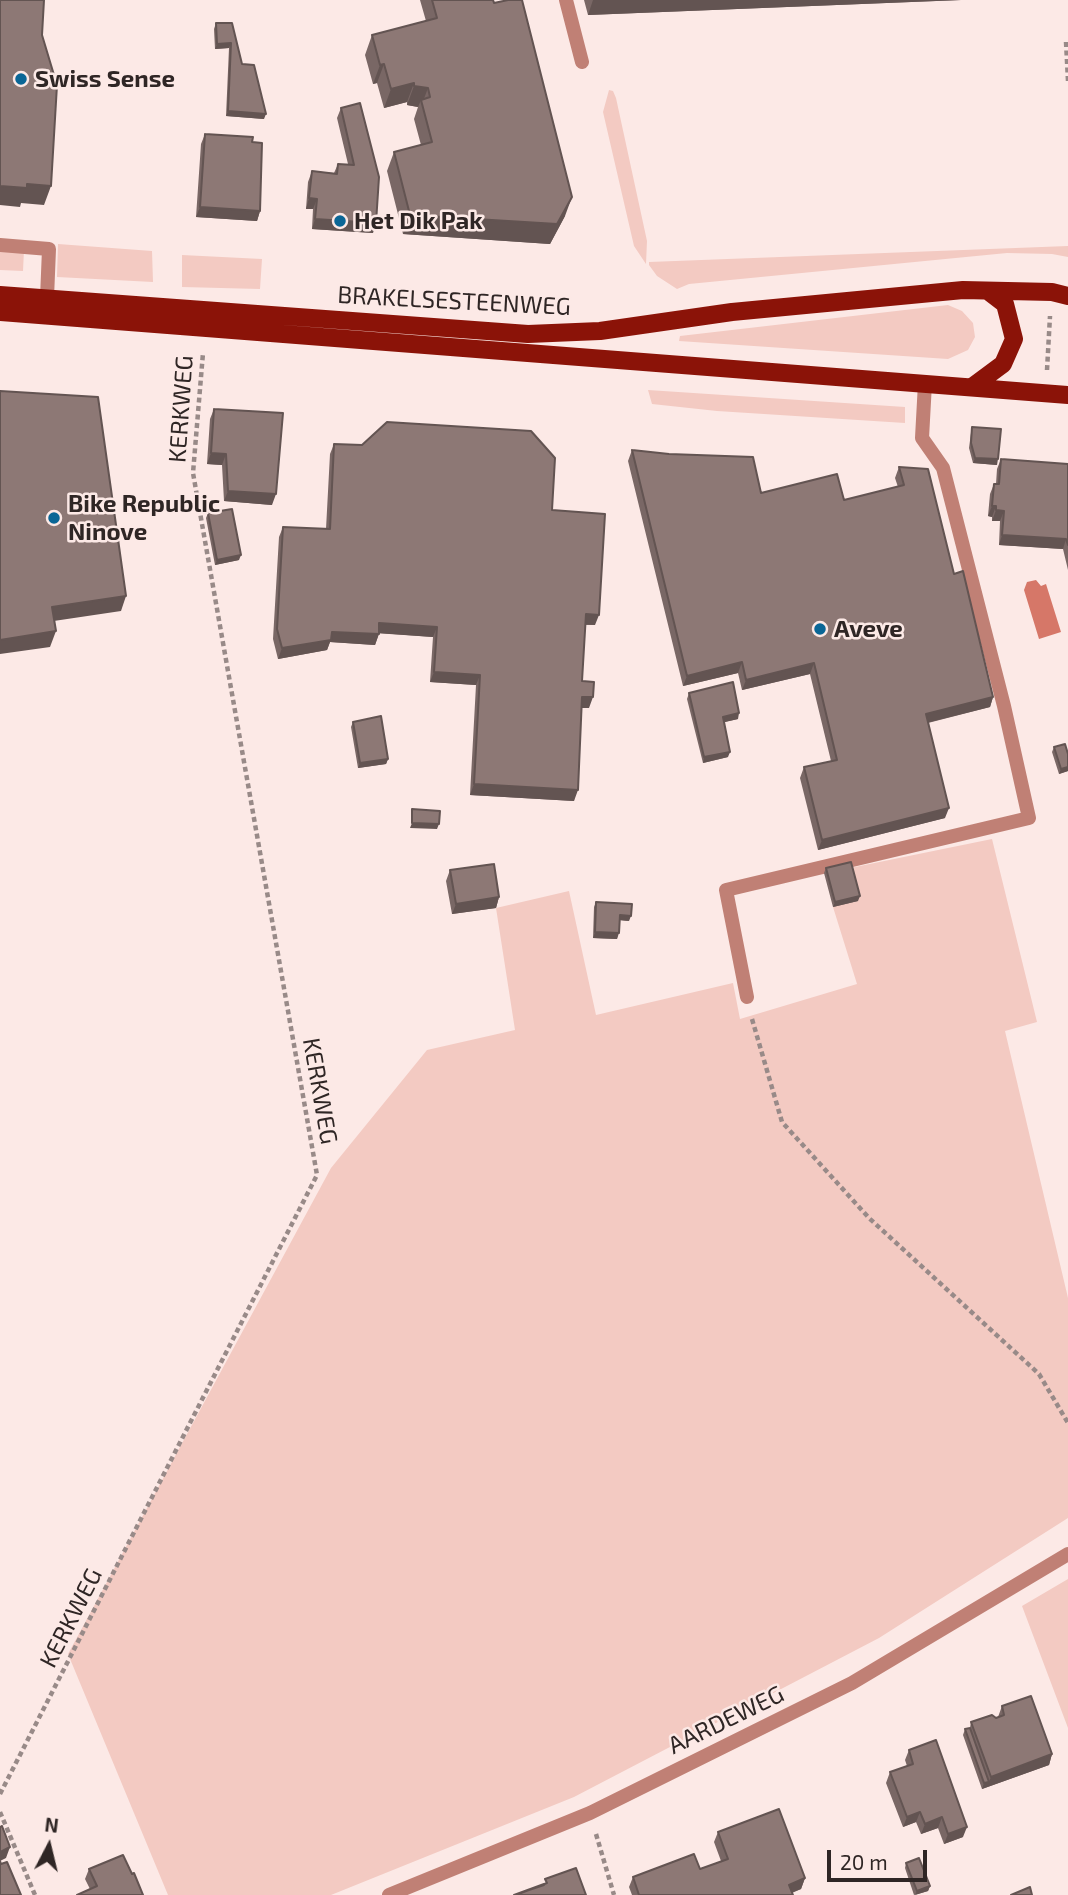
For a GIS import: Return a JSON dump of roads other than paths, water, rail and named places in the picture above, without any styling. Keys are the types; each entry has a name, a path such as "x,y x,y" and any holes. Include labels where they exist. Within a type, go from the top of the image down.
{"main road":[{"name":"BRAKELSESTEENWEG","path":"0,295 528,334 600,331 733,312 963,290 1060,294"},
{"path":"972,387 1003,364 1014,340 1005,304 988,291"},
{"name":"BRAKELSESTEENWEG","path":"0,312 1068,395"}],"street":[{"path":"566,0 582,62"},
{"path":"0,245 49,249 47,298"},
{"path":"747,997 726,890 1029,818 1004,706 943,468 922,438 925,383"},
{"name":"AARDEWEG","path":"389,1895 590,1813 852,1683 1068,1555"}],"place":[{"name":"Swiss Sense","path":"21,79"},
{"name":"Het Dik Pak","path":"340,221"},
{"name":"Bike Republic Ninove","path":"54,518"},
{"name":"Aveve","path":"820,629"}]}
